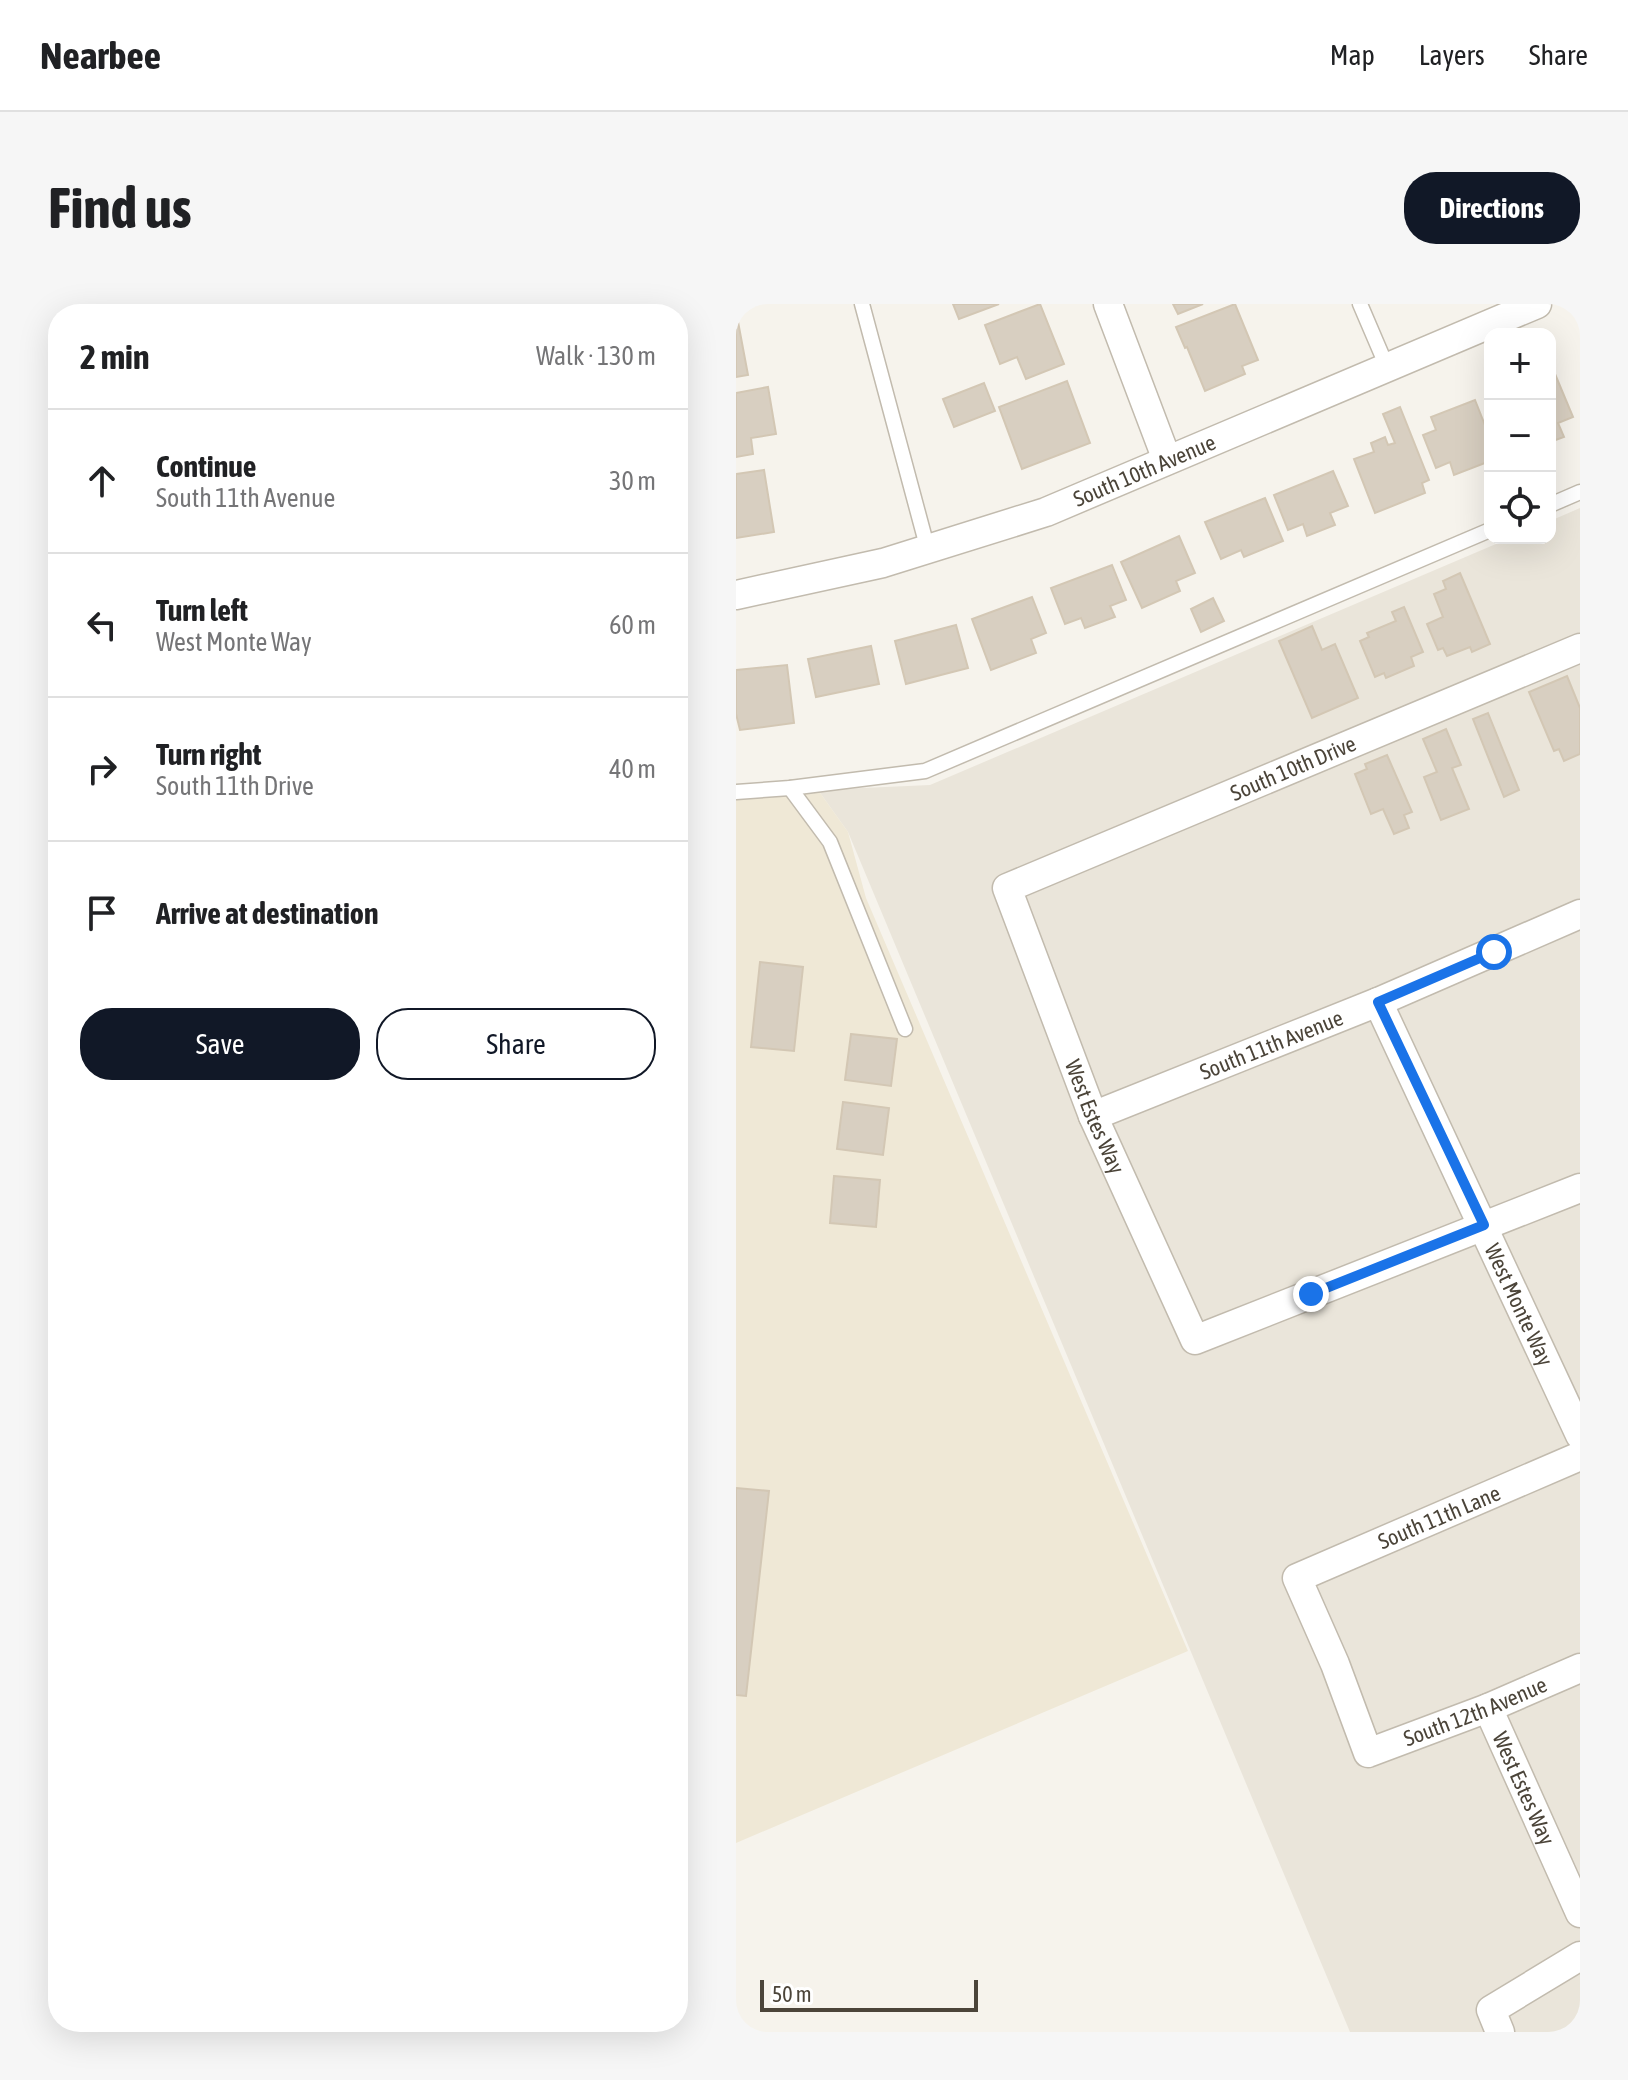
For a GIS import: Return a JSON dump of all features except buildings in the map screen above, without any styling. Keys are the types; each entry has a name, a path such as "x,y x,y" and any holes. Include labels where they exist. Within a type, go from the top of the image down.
{"street":[{"path":"1108,304 1167,460"},
{"name":"South 10th Avenue","path":"736,595 883,563 1046,512 1537,304"},
{"name":"South 10th Drive","path":"1007,888 1580,648"},
{"name":"West Estes Way","path":"1007,888 1093,1116 1195,1340 1484,1225"},
{"name":"South 11th Avenue","path":"1093,1116 1378,1002 1580,914"},
{"name":"West Monte Way","path":"1378,1002 1580,1435"},
{"path":"1484,1225 1580,1188"},
{"name":"South 11th Lane","path":"1368,1753 1335,1664 1297,1578 1580,1456"},
{"name":"South 12th Avenue","path":"1368,1753 1488,1708 1580,1668"},
{"name":"West Estes Way","path":"1488,1708 1580,1913"},
{"path":"1495,2021 1580,1956"}],"lane":[{"path":"862,304 928,550"},
{"path":"1360,304 1387,367"},
{"path":"1556,502 1580,492"},
{"path":"736,792 925,771 1484,533"},
{"path":"790,788 830,842 905,1029"}],"shaded area":[{"path":"1580,508 1580,2032 1350,2032 848,832 818,790 930,785 1496,544 1556,544 1556,518"},
{"path":"736,787 818,790 848,832 866,898 1188,1651 736,1843"}],"route":[{"path":"1311,1294 1484,1225 1378,1002 1494,952"}]}
